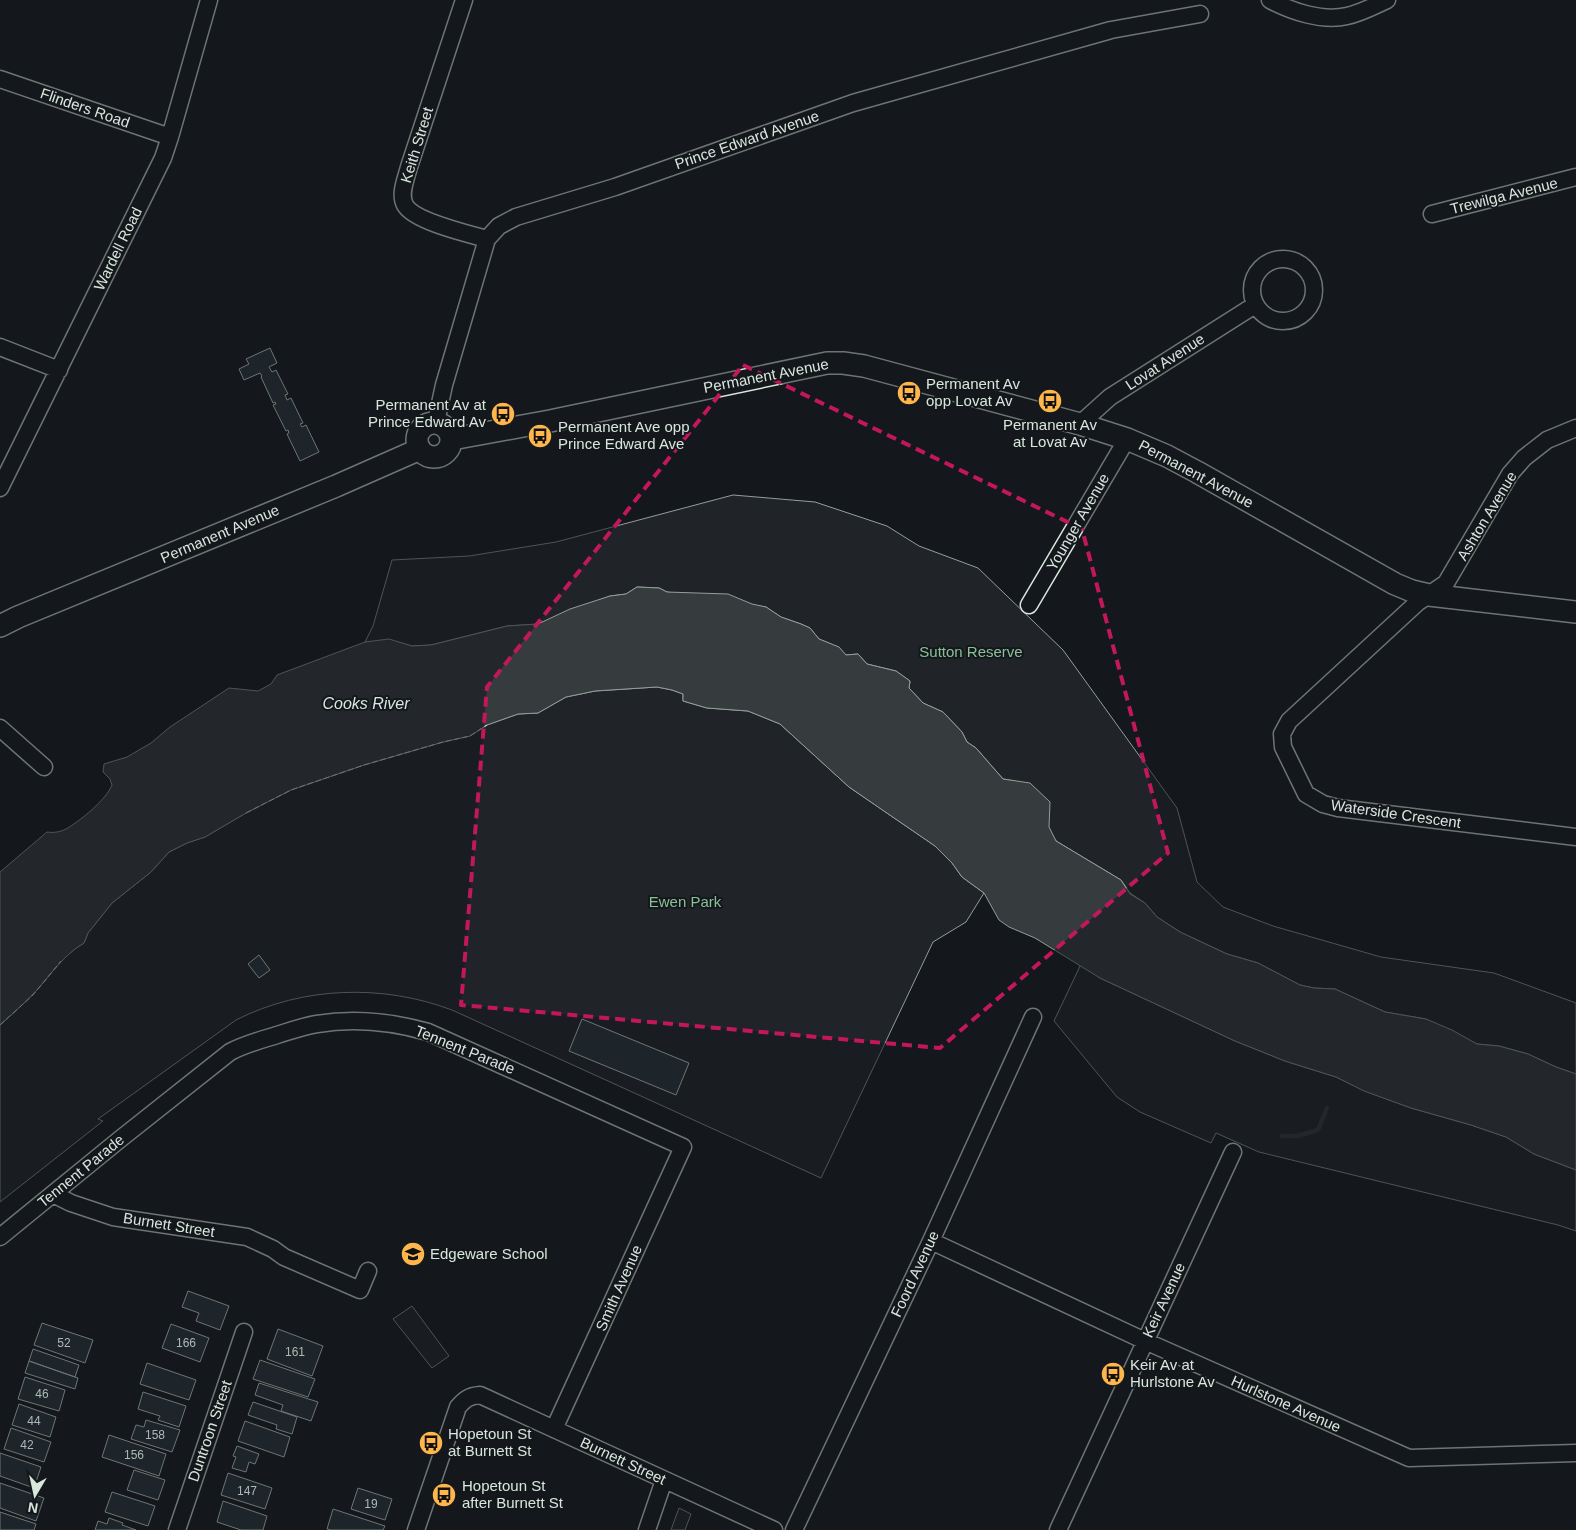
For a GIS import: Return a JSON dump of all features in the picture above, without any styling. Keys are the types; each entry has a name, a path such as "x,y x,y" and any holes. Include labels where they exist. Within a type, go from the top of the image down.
{"main road":[{"name":"Permanent Avenue","path":"452,439 550,421 827,363 864,366 1080,424 1127,439 1182,464 1395,584 1412,591 1429,595 1576,612"},
{"path":"436,422 445,426 452,439 449,449 442,455 437,456 428,455 420,449 417,439 425,425 436,422"},
{"name":"Permanent Avenue","path":"6,621 318,494 420,449"}],"street":[{"name":"Wardell Road","path":"0,488 157,171 170,137 209,0"},
{"name":"Keith Street","path":"464,0 412,158 402,196 405,207 421,218 487,239"},
{"path":"1270,0 1295,11 1336,18 1354,14 1387,0"},
{"name":"Prince Edward Avenue","path":"487,239 499,226 516,218 607,189 852,104 1111,30 1200,14"},
{"name":"Flinders Road","path":"0,79 170,137"},
{"name":"Trewilga Avenue","path":"1432,214 1576,177"},
{"path":"436,422 444,385 487,239"},
{"name":"Lovat Avenue","path":"1080,424 1110,397 1255,305"},
{"path":"0,347 59,370"},
{"name":"Ashton Avenue","path":"1429,595 1446,583 1510,474 1524,458 1547,440 1576,428"},
{"name":"Younger Avenue","path":"1030,605 1127,439"},
{"name":"Waterside Crescent","path":"1429,595 1417,603 1289,722 1282,734 1283,747 1306,794 1323,804 1338,808 1576,837"},
{"path":"0,728 44,766"},
{"name":"Foord Avenue","path":"794,1530 931,1241 1034,1017"},
{"name":"Tennent Parade","path":"0,1237 230,1052 245,1045 306,1026 326,1023 382,1023 428,1032 683,1147"},
{"name":"Smith Avenue","path":"554,1429 683,1147"},
{"name":"Keir Avenue","path":"1058,1530 1233,1152"},
{"name":"Burnett Street","path":"53,1194 72,1203 113,1216 247,1237 273,1249 284,1257 360,1290 368,1271"},
{"name":"Hurlstone Avenue","path":"931,1241 1145,1341 1409,1458 1576,1453"},
{"name":"Duntroon Street","path":"177,1530 244,1332"},
{"name":"Burnett Street","path":"416,1530 458,1407 470,1396 488,1398 774,1530"},
{"path":"647,1530 664,1480"}],"highlighted area":[{"path":"743,365 1082,529 1168,853 940,1048 461,1005 487,687"}],"green space":[{"name":"Sutton Reserve","path":"733,495 815,502 887,526 919,546 978,568 1063,650 1177,808 1197,882 1223,907 1273,926 1381,957 1494,973 1576,1003 1576,1074 1528,1054 1499,1046 1477,1044 1426,1019 1385,1012 1335,989 1300,985 1258,963 1227,954 1180,932 1157,917 1145,903 1130,893 1121,880 1056,841 1048,827 1048,809 1015,781 1003,779 976,748 967,742 962,732 943,712 923,703 909,688 910,681 896,671 867,664 858,654 846,655 838,647 819,639 810,628 781,617 766,607 667,592 659,588 637,587 626,594 610,596 538,624 507,626 431,645 412,646 398,642 365,642 373,626 392,560 469,556 556,542"},
{"name":"Ewen Park","path":"657,687 683,694 683,701 707,708 748,711 780,724 849,787 935,846 952,863 962,877 984,893 966,922 933,942 821,1178 452,1010 399,996 343,992 288,1000 236,1020 98,1119 103,1121 0,1202 0,1025 30,997 63,959 84,943 88,933 112,903 151,872 169,852 205,837 291,790 364,765 470,736 487,725 518,714 538,713 566,697 595,691"},
{"path":"1081,964 1100,978 1235,1041 1285,1061 1336,1077 1365,1091 1411,1108 1506,1137 1534,1154 1576,1170 1576,1231 1259,1152 1216,1133 1211,1143 1140,1112 1117,1097 1054,1021"},
{"path":"412,1306 449,1356 432,1368 393,1319"},
{"path":"679,1508 691,1514 685,1530 671,1530"}],"water":[{"name":"Cooks River","path":"637,587 659,588 667,592 728,594 752,604 766,607 781,617 810,628 819,639 839,647 846,655 858,654 867,664 896,671 910,681 909,688 923,703 943,712 962,732 967,742 976,748 1003,779 1030,783 1050,802 1049,827 1056,841 1121,880 1130,894 1145,903 1157,917 1180,932 1227,954 1258,963 1300,985 1335,989 1385,1012 1426,1019 1452,1030 1477,1044 1499,1046 1528,1054 1576,1074 1576,1170 1534,1154 1506,1137 1411,1108 1364,1091 1336,1077 1285,1061 1235,1041 1100,978 1035,938 1009,927 999,920 984,893 962,877 952,863 935,846 849,787 780,724 748,711 707,708 683,701 683,694 657,687 595,691 566,697 538,713 518,714 487,725 470,736 364,765 291,790 205,837 169,852 151,872 112,903 88,933 84,943 63,959 30,997 0,1025 0,872 47,832 57,832 66,829 85,816 104,797 112,785 110,779 103,772 104,764 127,757 151,743 170,727 229,688 258,691 271,684 277,675 365,642 389,639 412,646 431,645 507,626 538,624 570,609 610,596 626,594"}],"building":[{"path":"270,348 277,363 269,367 272,372 276,370 288,394 285,395 287,400 291,398 303,423 300,424 302,427 306,425 319,452 300,461 287,434 289,433 288,430 286,431 273,405 276,404 275,402 273,403 262,376 260,373 244,380 239,369 249,364 246,359"},
{"path":"259,955 270,970 259,978 248,964"},
{"path":"582,1019 689,1063 676,1095 569,1051"},
{"path":"188,1291 229,1306 220,1330 196,1321 199,1313 182,1307"},
{"path":"42,1323 93,1340 85,1363 34,1345"},
{"path":"171,1324 209,1338 200,1362 162,1348"},
{"path":"278,1329 323,1346 312,1376 267,1359"},
{"path":"33,1349 79,1365 75,1377 29,1361"},
{"path":"260,1360 315,1379 308,1397 253,1379"},
{"path":"29,1361 78,1378 75,1389 25,1373"},
{"path":"147,1363 196,1380 189,1400 140,1384"},
{"path":"25,1377 65,1390 59,1411 18,1399"},
{"path":"259,1383 318,1402 311,1421 281,1411 283,1405 255,1395"},
{"path":"143,1392 186,1406 179,1427 158,1420 160,1416 138,1409"},
{"path":"253,1402 297,1417 292,1434 276,1429 277,1425 248,1415"},
{"path":"19,1404 56,1417 50,1437 12,1425"},
{"path":"146,1420 180,1430 172,1452 131,1439 136,1425 144,1427"},
{"path":"245,1421 290,1437 284,1457 238,1441"},
{"path":"11,1428 51,1442 44,1462 4,1449"},
{"path":"109,1435 166,1454 159,1476 102,1457"},
{"path":"237,1446 259,1454 255,1464 249,1462 246,1472 232,1468 236,1457 233,1456"},
{"path":"0,1453 41,1467 34,1488 0,1476"},
{"path":"134,1470 165,1480 158,1500 127,1490"},
{"path":"228,1473 272,1488 265,1509 221,1495"},
{"path":"0,1483 44,1498 36,1521 0,1508"},
{"path":"358,1488 392,1499 385,1520 351,1509"},
{"path":"112,1492 155,1506 148,1526 105,1512"},
{"path":"223,1501 267,1516 263,1530 241,1530 217,1522"},
{"path":"333,1509 385,1526 383,1530 327,1529"},
{"path":"0,1512 36,1524 34,1530 0,1530"},
{"path":"109,1518 136,1530 95,1530 98,1521 107,1524"}],"waterway":[{"path":"1282,1136 1297,1136 1318,1130 1327,1108"}],"fence":[{"path":"246,813 291,790 364,765 470,736 487,725"},
{"path":"0,1025 33,995 61,961"}],"place":[{"name":"Permanent Av opp Lovat Av","path":"909,393"},
{"name":"Permanent Av at Lovat Av","path":"1050,401"},
{"name":"Permanent Av at Prince Edward Av","path":"503,414"},
{"name":"Permanent Ave opp Prince Edward Ave","path":"540,436"},
{"name":"Edgeware School","path":"413,1254"},
{"name":"Keir Av at Hurlstone Av","path":"1113,1374"},
{"name":"Hopetoun St at Burnett St","path":"431,1443"},
{"name":"Hopetoun St after Burnett St","path":"444,1495"}]}
